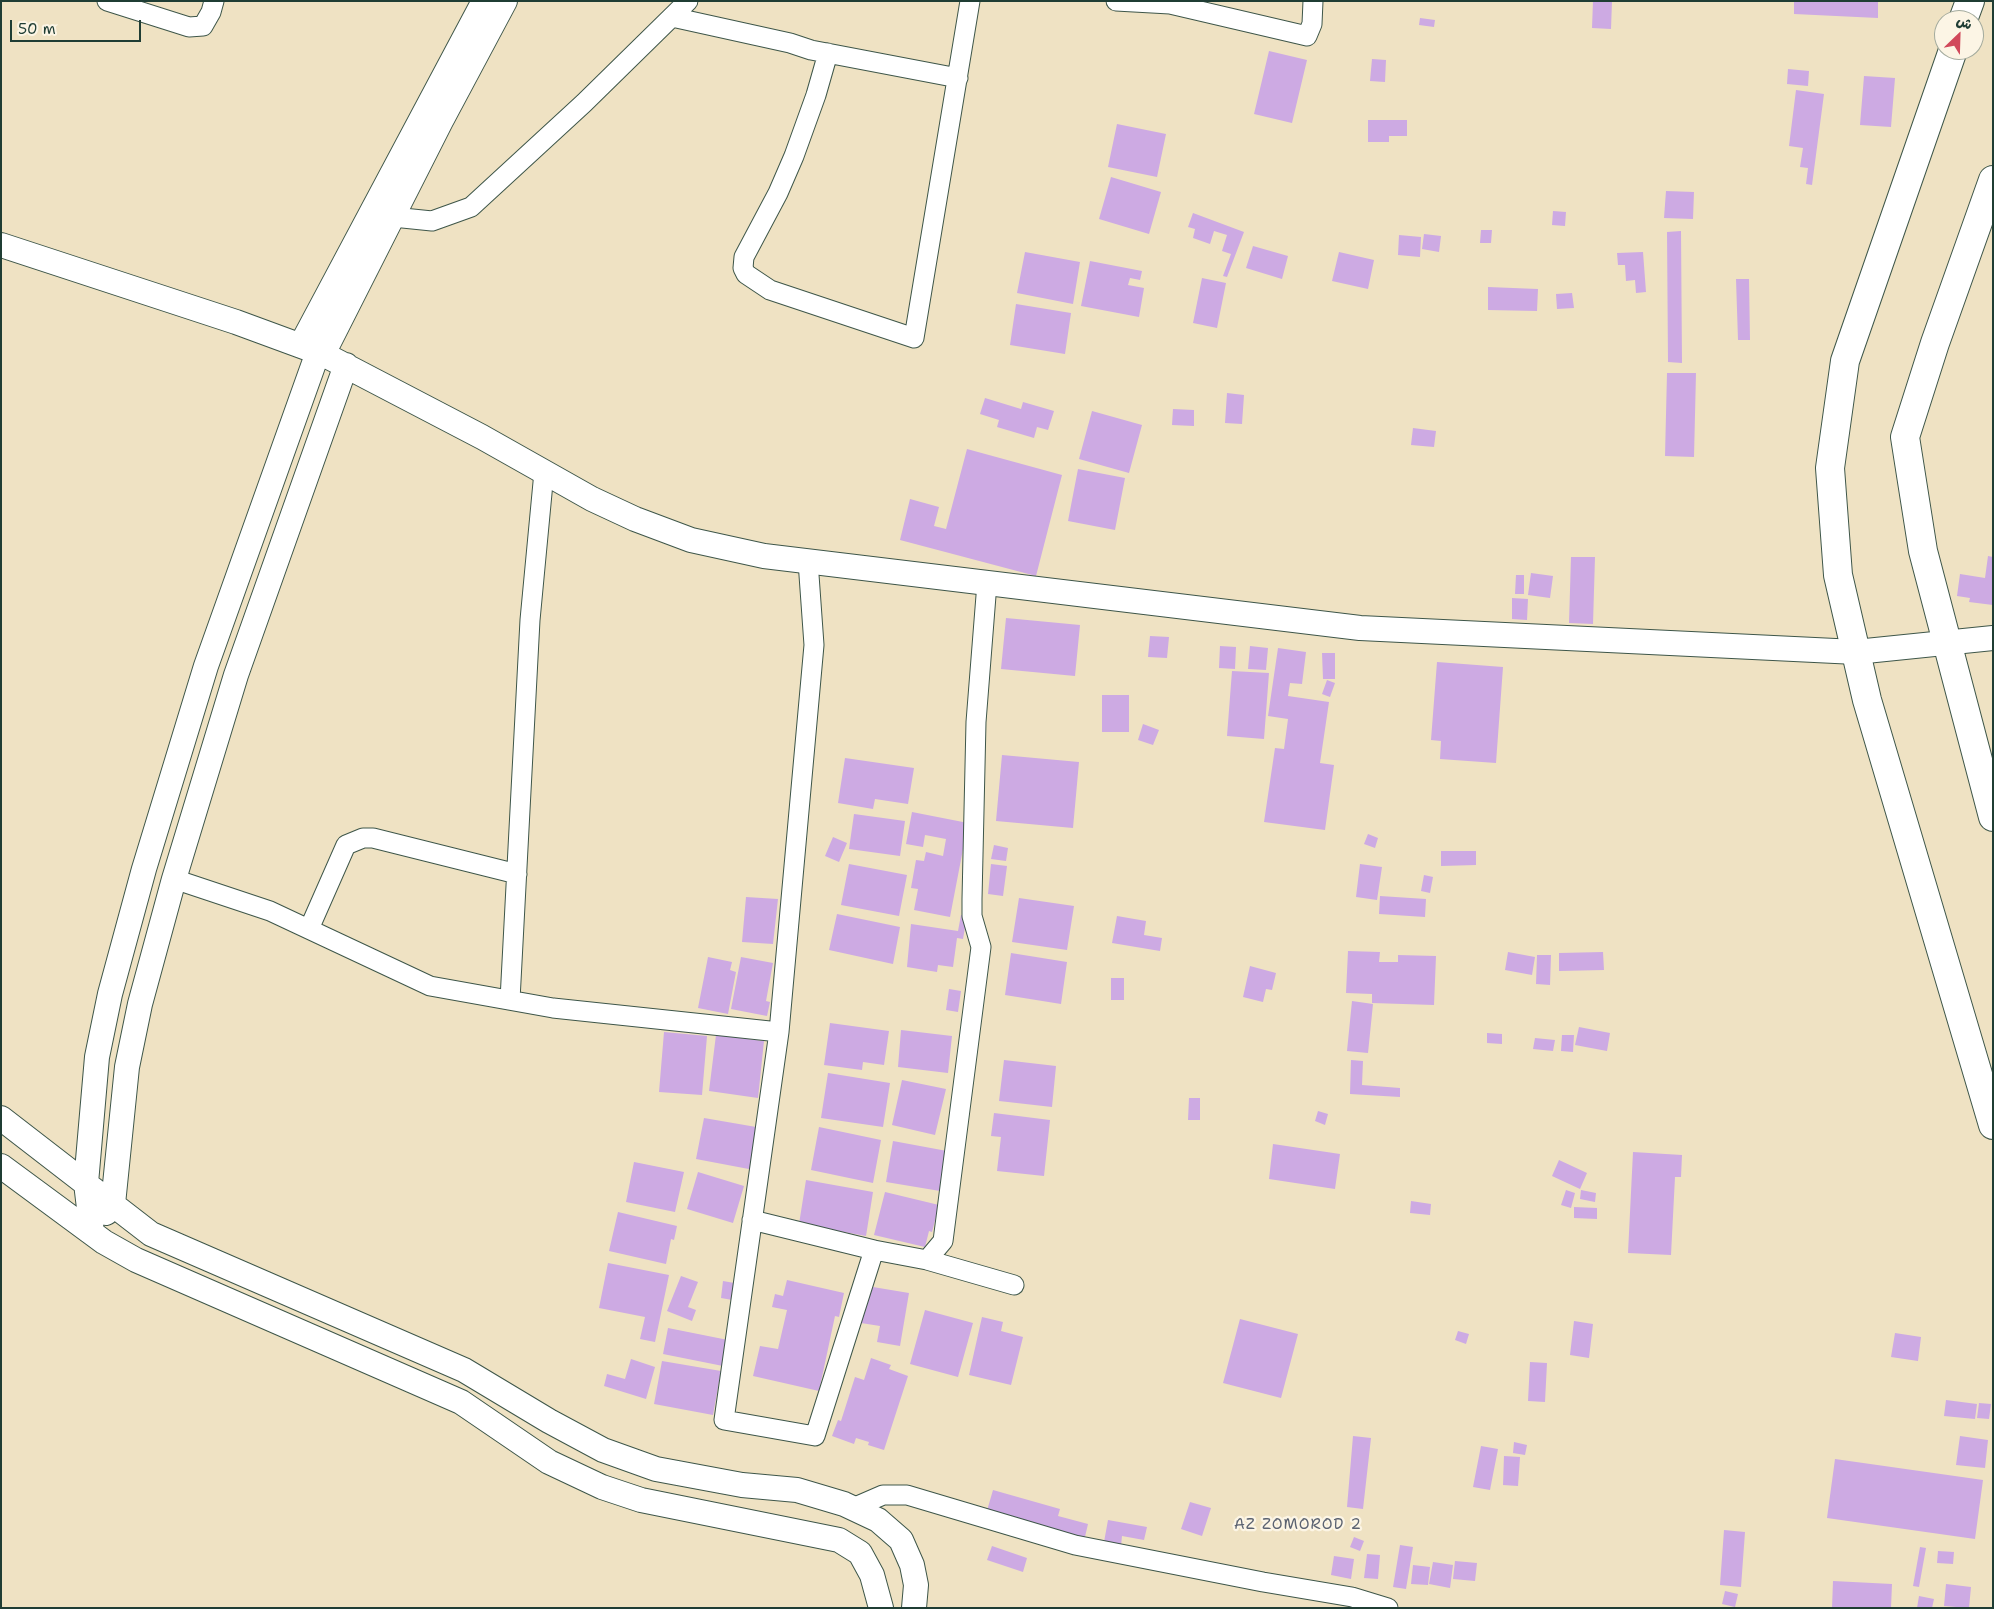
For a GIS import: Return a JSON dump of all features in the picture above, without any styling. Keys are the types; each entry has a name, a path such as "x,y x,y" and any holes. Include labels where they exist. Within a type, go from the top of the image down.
{"main road":[{"path":"1950,60 1845,361 1830,468 1838,575 1869,710 1993,1125"},
{"path":"1993,180 1904,437 1923,551 1993,817"}],"street":[{"path":"107,1 189,27 203,26 211,12 214,1"},
{"path":"92,1233 86,1183 97,1057 110,994 144,869 206,666 314,351 484,1"},
{"path":"314,351 393,217 441,121 505,1"},
{"path":"393,217 432,221 471,207 584,103 688,1"},
{"path":"828,54 816,95 794,156 778,193 744,256 743,268 746,274 770,290 914,338 970,1"},
{"path":"1116,1 1170,4 1307,36 1312,24 1313,1"},
{"path":"672,18 790,43 828,54 958,78"},
{"path":"1,245 236,322 314,351 346,365 482,437 592,499 635,520 691,540 764,556 1360,628 1856,652 1993,638"},
{"path":"92,1233 113,1204 127,1067 140,1004 174,879 236,675 346,365"},
{"path":"510,1000 530,620 544,472"},
{"path":"808,561 814,645 779,1032 724,1420 815,1436 874,1250"},
{"path":"927,1260 943,1241 981,947 972,916 972,899 976,722 987,584"},
{"path":"309,929 346,845 363,838 373,838 517,874"},
{"path":"174,879 270,911 430,986 553,1008 779,1032"},
{"path":"1,1118 151,1234 464,1370 603,1450 656,1469 742,1485 797,1490 853,1508 878,1520 901,1540 912,1565 916,1585 914,1608"},
{"path":"1,1166 92,1233 136,1260 461,1402 548,1462 602,1487 641,1500 839,1540 860,1553 872,1574 881,1608"},
{"path":"752,1220 874,1250 927,1260 1014,1285"},
{"path":"853,1508 883,1494 907,1495 1075,1545 1263,1582 1352,1597 1388,1608"}],"building":[{"path":"1593,1 1612,1 1611,29 1592,28"},
{"path":"1794,1 1878,1 1878,18 1794,14"},
{"path":"1420,18 1435,20 1434,27 1419,25"},
{"path":"1269,51 1307,60 1292,123 1254,114"},
{"path":"1372,59 1386,60 1385,82 1370,81"},
{"path":"1788,69 1809,71 1808,86 1787,84"},
{"path":"1864,76 1895,78 1891,127 1860,125"},
{"path":"1796,90 1824,94 1812,185 1806,184 1808,168 1800,167 1803,148 1789,146"},
{"path":"1368,120 1407,120 1407,136 1389,136 1389,142 1368,142"},
{"path":"1117,124 1166,134 1157,177 1108,167"},
{"path":"1111,177 1161,192 1149,234 1099,219"},
{"path":"1666,191 1694,192 1693,219 1664,218"},
{"path":"1553,211 1566,212 1565,226 1552,225"},
{"path":"1193,213 1244,232 1227,277 1223,276 1231,254 1222,251 1227,235 1214,231 1210,244 1193,238 1195,229 1188,227"},
{"path":"1481,230 1492,230 1491,243 1480,243"},
{"path":"1681,231 1682,363 1668,362 1667,232"},
{"path":"1424,234 1441,236 1439,252 1422,249"},
{"path":"1399,235 1421,237 1420,257 1398,255"},
{"path":"1253,246 1288,256 1282,279 1246,268"},
{"path":"1025,252 1080,262 1073,304 1017,293"},
{"path":"1339,252 1374,260 1368,289 1332,281"},
{"path":"1643,252 1646,292 1636,293 1635,280 1626,281 1625,265 1618,265 1617,253"},
{"path":"1090,261 1142,271 1140,280 1130,278 1128,285 1144,288 1139,317 1081,306"},
{"path":"1202,278 1226,283 1217,328 1193,323"},
{"path":"1736,279 1749,279 1750,340 1738,340"},
{"path":"1488,287 1538,289 1537,311 1488,310"},
{"path":"1572,293 1574,308 1557,309 1556,294"},
{"path":"1016,304 1071,313 1065,354 1010,345"},
{"path":"1667,373 1696,373 1694,457 1665,456"},
{"path":"1227,393 1244,395 1242,424 1225,423"},
{"path":"985,398 1021,409 1023,402 1054,411 1048,430 1037,427 1034,438 997,427 999,420 980,414"},
{"path":"1173,409 1194,410 1194,426 1172,425"},
{"path":"1092,411 1142,425 1129,473 1079,459"},
{"path":"1413,428 1436,431 1434,447 1411,445"},
{"path":"967,449 1062,475 1036,576 900,540 910,499 939,507 934,526 946,529"},
{"path":"1078,469 1125,478 1115,530 1068,521"},
{"path":"1988,556 1993,557 1993,605 1969,602 1970,598 1957,596 1960,574 1985,578"},
{"path":"1571,557 1595,557 1593,624 1569,623"},
{"path":"1531,573 1553,576 1550,598 1528,595"},
{"path":"1516,575 1524,575 1524,594 1515,594"},
{"path":"1512,598 1528,599 1527,620 1512,619"},
{"path":"1006,618 1080,625 1075,676 1001,669"},
{"path":"1150,636 1169,637 1167,658 1148,657"},
{"path":"1220,646 1236,647 1235,669 1219,668"},
{"path":"1250,646 1268,648 1266,670 1248,669"},
{"path":"1278,648 1306,652 1302,684 1290,683 1288,696 1329,702 1320,763 1334,765 1325,830 1264,822 1275,748 1284,749 1288,719 1268,716"},
{"path":"1322,653 1335,653 1335,679 1323,679"},
{"path":"1437,662 1503,667 1496,763 1440,759 1441,741 1431,740"},
{"path":"1232,671 1269,673 1264,739 1227,736"},
{"path":"1327,680 1335,683 1330,697 1322,694"},
{"path":"1102,695 1129,695 1129,732 1102,732"},
{"path":"1143,724 1159,730 1153,745 1138,740"},
{"path":"1002,755 1079,762 1073,828 996,821"},
{"path":"845,758 914,768 908,804 875,799 873,809 838,803"},
{"path":"912,812 968,823 950,917 914,910 918,889 911,888 916,860 924,861 926,852 943,856 946,839 925,835 923,847 906,844"},
{"path":"854,814 905,821 900,856 849,849"},
{"path":"1368,834 1378,838 1375,848 1364,844"},
{"path":"833,837 847,843 839,862 825,856"},
{"path":"994,845 1008,848 1006,861 991,859"},
{"path":"1441,851 1476,851 1476,865 1441,866"},
{"path":"849,864 907,875 899,916 841,905"},
{"path":"991,864 1007,866 1003,896 988,894"},
{"path":"1360,864 1382,867 1377,900 1356,897"},
{"path":"1424,875 1433,877 1430,893 1421,891"},
{"path":"1380,896 1426,899 1425,917 1379,914"},
{"path":"746,897 778,899 773,944 742,942"},
{"path":"1019,898 1074,906 1067,950 1012,942"},
{"path":"837,914 900,927 893,964 829,950"},
{"path":"961,915 967,916 963,939 957,938 953,967 938,965 937,972 907,967 911,924 958,931"},
{"path":"1117,916 1146,921 1144,935 1162,938 1160,951 1112,943"},
{"path":"1348,951 1380,952 1379,962 1398,962 1398,955 1436,956 1434,1005 1372,1003 1372,994 1346,993"},
{"path":"1508,952 1535,957 1532,975 1505,970"},
{"path":"1603,952 1604,970 1559,971 1559,953"},
{"path":"1011,953 1067,962 1061,1004 1005,995"},
{"path":"1537,955 1551,955 1550,985 1536,984"},
{"path":"708,957 732,962 730,970 736,972 728,1014 698,1008"},
{"path":"741,957 773,963 766,1001 770,1002 767,1016 731,1009"},
{"path":"1250,966 1276,973 1272,990 1266,989 1263,1002 1243,997"},
{"path":"1111,978 1124,978 1124,1000 1111,1000"},
{"path":"949,989 961,991 958,1012 946,1010"},
{"path":"1352,1001 1373,1004 1368,1053 1347,1051"},
{"path":"830,1023 889,1031 884,1065 863,1062 862,1070 824,1065"},
{"path":"1579,1027 1610,1033 1607,1051 1575,1045"},
{"path":"901,1030 952,1036 948,1073 898,1067"},
{"path":"664,1032 707,1036 702,1095 659,1092"},
{"path":"1487,1033 1502,1034 1502,1044 1487,1043"},
{"path":"716,1035 764,1041 758,1098 709,1091"},
{"path":"1562,1035 1574,1035 1573,1052 1561,1051"},
{"path":"1535,1038 1555,1040 1553,1051 1533,1049"},
{"path":"1004,1060 1056,1066 1052,1107 999,1101"},
{"path":"1351,1060 1363,1061 1362,1085 1400,1088 1400,1097 1350,1094"},
{"path":"828,1073 890,1083 883,1127 821,1118"},
{"path":"902,1080 946,1089 935,1135 892,1125"},
{"path":"1189,1098 1200,1098 1200,1120 1188,1120"},
{"path":"1318,1111 1328,1114 1325,1125 1315,1121"},
{"path":"994,1113 1050,1120 1044,1176 997,1171 1001,1137 991,1136"},
{"path":"704,1118 762,1128 754,1170 696,1159"},
{"path":"819,1127 881,1140 873,1183 811,1170"},
{"path":"893,1141 947,1151 940,1191 886,1182"},
{"path":"1273,1144 1340,1154 1335,1189 1269,1179"},
{"path":"1633,1152 1682,1155 1681,1177 1675,1177 1671,1255 1628,1253"},
{"path":"1559,1160 1587,1173 1580,1189 1552,1176"},
{"path":"634,1162 684,1172 675,1212 626,1202"},
{"path":"698,1172 744,1186 733,1223 687,1209"},
{"path":"806,1180 873,1192 866,1236 799,1224"},
{"path":"1566,1190 1575,1193 1571,1208 1561,1205"},
{"path":"1581,1190 1596,1193 1595,1202 1580,1199"},
{"path":"885,1192 939,1205 932,1232 929,1231 925,1247 874,1235"},
{"path":"1411,1201 1431,1204 1430,1215 1410,1213"},
{"path":"1574,1207 1597,1208 1597,1219 1574,1218"},
{"path":"618,1212 677,1226 674,1240 671,1239 666,1264 609,1251"},
{"path":"608,1263 669,1275 655,1342 640,1339 645,1317 599,1308"},
{"path":"681,1276 698,1282 688,1307 696,1310 692,1321 667,1311"},
{"path":"787,1280 844,1293 839,1317 835,1316 819,1391 753,1376 760,1346 778,1349 787,1310 772,1307 775,1294 783,1296"},
{"path":"723,1281 740,1284 738,1301 721,1298"},
{"path":"867,1286 909,1293 900,1346 877,1342 880,1326 861,1323"},
{"path":"925,1310 973,1323 958,1377 910,1364"},
{"path":"982,1317 1003,1322 1001,1331 1023,1337 1011,1385 969,1375"},
{"path":"1240,1319 1298,1334 1281,1398 1223,1383"},
{"path":"1574,1321 1593,1324 1589,1358 1570,1355"},
{"path":"668,1328 728,1340 723,1366 663,1354"},
{"path":"1458,1331 1469,1334 1466,1344 1455,1340"},
{"path":"1895,1333 1921,1337 1918,1361 1891,1357"},
{"path":"871,1358 891,1365 889,1369 908,1376 884,1450 868,1445 869,1442 856,1438 854,1444 832,1436 838,1420 841,1421 855,1377 864,1380"},
{"path":"631,1359 655,1367 646,1399 604,1386 607,1374 625,1379"},
{"path":"662,1361 721,1371 713,1415 654,1404"},
{"path":"1530,1362 1547,1363 1545,1402 1528,1401"},
{"path":"1946,1400 1977,1404 1975,1419 1944,1416"},
{"path":"1979,1403 1991,1404 1989,1419 1977,1418"},
{"path":"1353,1436 1371,1438 1363,1509 1347,1507"},
{"path":"1960,1436 1988,1440 1985,1468 1956,1465"},
{"path":"1514,1442 1527,1445 1525,1455 1513,1453"},
{"path":"1481,1446 1498,1449 1490,1490 1473,1487"},
{"path":"1504,1456 1520,1457 1518,1486 1503,1485"},
{"path":"1835,1459 1983,1480 1975,1539 1827,1518"},
{"path":"993,1490 1060,1509 1058,1516 1088,1524 1084,1541 986,1514"},
{"path":"1190,1502 1211,1508 1202,1536 1181,1529"},
{"path":"1108,1520 1147,1527 1144,1540 1122,1536 1121,1546 1104,1542"},
{"path":"1724,1530 1745,1532 1741,1587 1720,1585"},
{"path":"1354,1537 1364,1541 1360,1551 1350,1547"},
{"path":"1400,1545 1413,1547 1406,1589 1393,1587"},
{"path":"992,1546 1027,1558 1023,1572 987,1560"},
{"path":"1920,1547 1926,1548 1919,1587 1913,1586"},
{"path":"1938,1551 1954,1552 1953,1564 1937,1563"},
{"path":"1367,1554 1380,1555 1378,1579 1364,1578"},
{"path":"1334,1556 1354,1559 1351,1579 1331,1575"},
{"path":"1455,1561 1477,1563 1475,1581 1453,1579"},
{"path":"1433,1562 1453,1565 1450,1588 1429,1584"},
{"path":"1413,1565 1430,1567 1428,1585 1411,1584"},
{"path":"1833,1581 1892,1584 1891,1608 1832,1608"},
{"path":"1946,1584 1971,1587 1969,1608 1944,1606"},
{"path":"1725,1591 1738,1594 1735,1607 1722,1604"},
{"path":"1919,1596 1934,1599 1932,1608 1917,1608"}],"district":[{"name":"AZ ZOMOROD 2","path":"1298,1525"}]}
